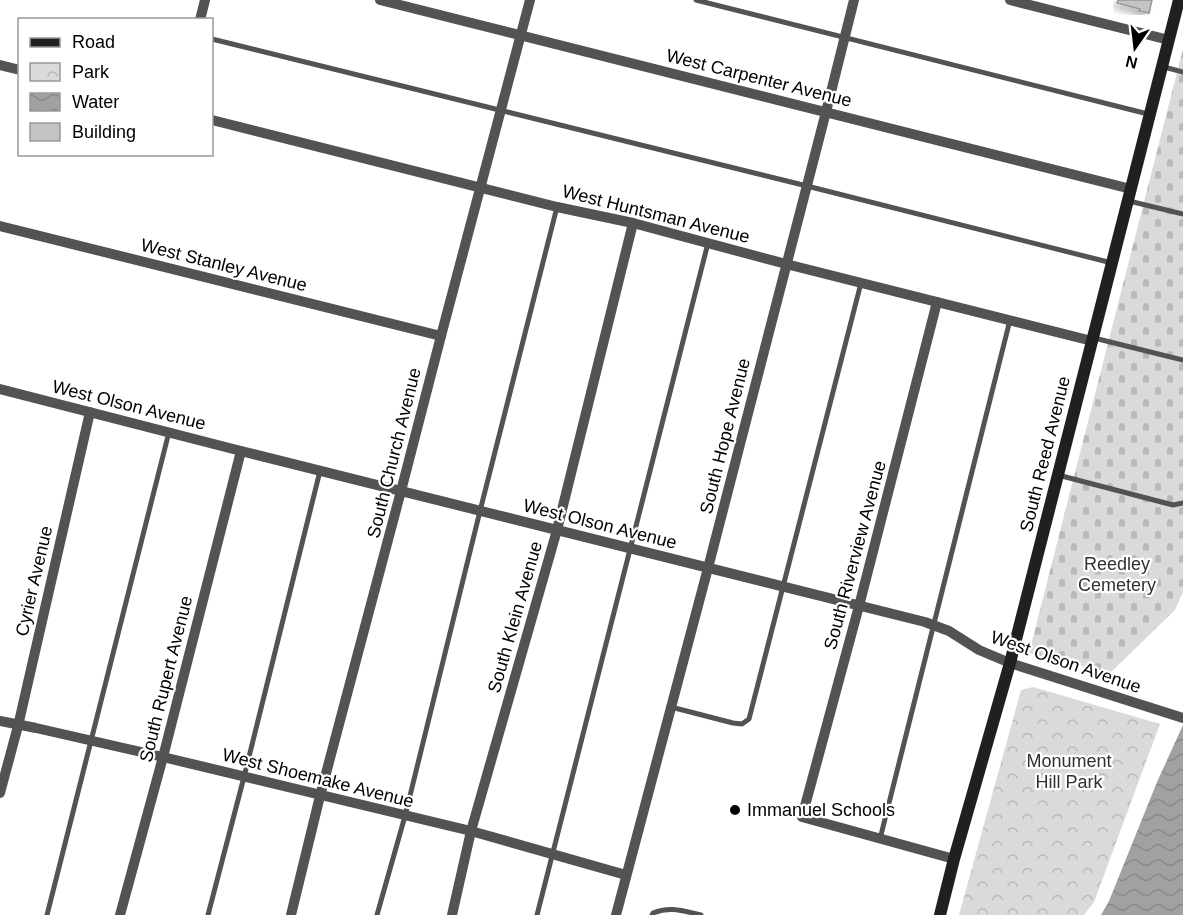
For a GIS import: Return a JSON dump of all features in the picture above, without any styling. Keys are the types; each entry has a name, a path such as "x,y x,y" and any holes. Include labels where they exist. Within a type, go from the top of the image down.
{"street":[{"path":"200,18 205,0"},
{"name":"West Carpenter Avenue","path":"380,0 826,112 1129,194"},
{"name":"South Church Avenue","path":"291,915 320,796 530,0"},
{"name":"South Hope Avenue","path":"616,915 854,0"},
{"path":"1010,0 1169,40"},
{"name":"South Reed Avenue","path":"940,915 1010,663 1179,0"},
{"path":"0,65 18,70"},
{"name":"West Huntsman Avenue","path":"213,120 1092,339"},
{"name":"South Klein Avenue","path":"452,915 471,831 557,530 633,223"},
{"name":"West Stanley Avenue","path":"0,226 441,336"},
{"name":"South Riverview Avenue","path":"880,839 802,817 938,302"},
{"name":"West Olson Avenue","path":"0,389 935,626 949,631 979,650 1010,663 1182,718"},
{"name":"Cyrier Avenue","path":"0,792 18,726 90,412"},
{"name":"South Rupert Avenue","path":"120,915 241,451"},
{"name":"West Shoemake Avenue","path":"0,721 163,757 471,831 626,875"},
{"path":"880,839 954,859"}],"lane":[{"path":"696,0 1150,114"},
{"path":"213,39 1112,263"},
{"path":"1162,67 1183,72"},
{"path":"1129,194 1183,214"},
{"path":"377,915 405,816 557,207"},
{"path":"537,915 708,243"},
{"path":"671,707 733,723 742,724 749,719 861,282"},
{"path":"880,839 1010,320"},
{"path":"1092,339 1183,360"},
{"path":"47,915 169,432"},
{"path":"208,915 320,471"},
{"path":"1058,475 1173,505 1183,502"},
{"path":"652,915 663,909 677,909 701,915"}],"green space":[{"name":"Reedley Cemetery","path":"1183,49 1183,592 1175,610 1110,673 1029,653"},
{"name":"Monument Hill Park","path":"1033,687 1160,724 1094,902 1084,915 959,915 1021,690"}],"water":[{"path":"1183,725 1183,915 1101,915 1109,901 1157,782"}],"building":[{"path":"1118,0 1152,0 1149,13 1117,3"}],"place":[{"name":"Immanuel Schools","path":"735,810"}]}
